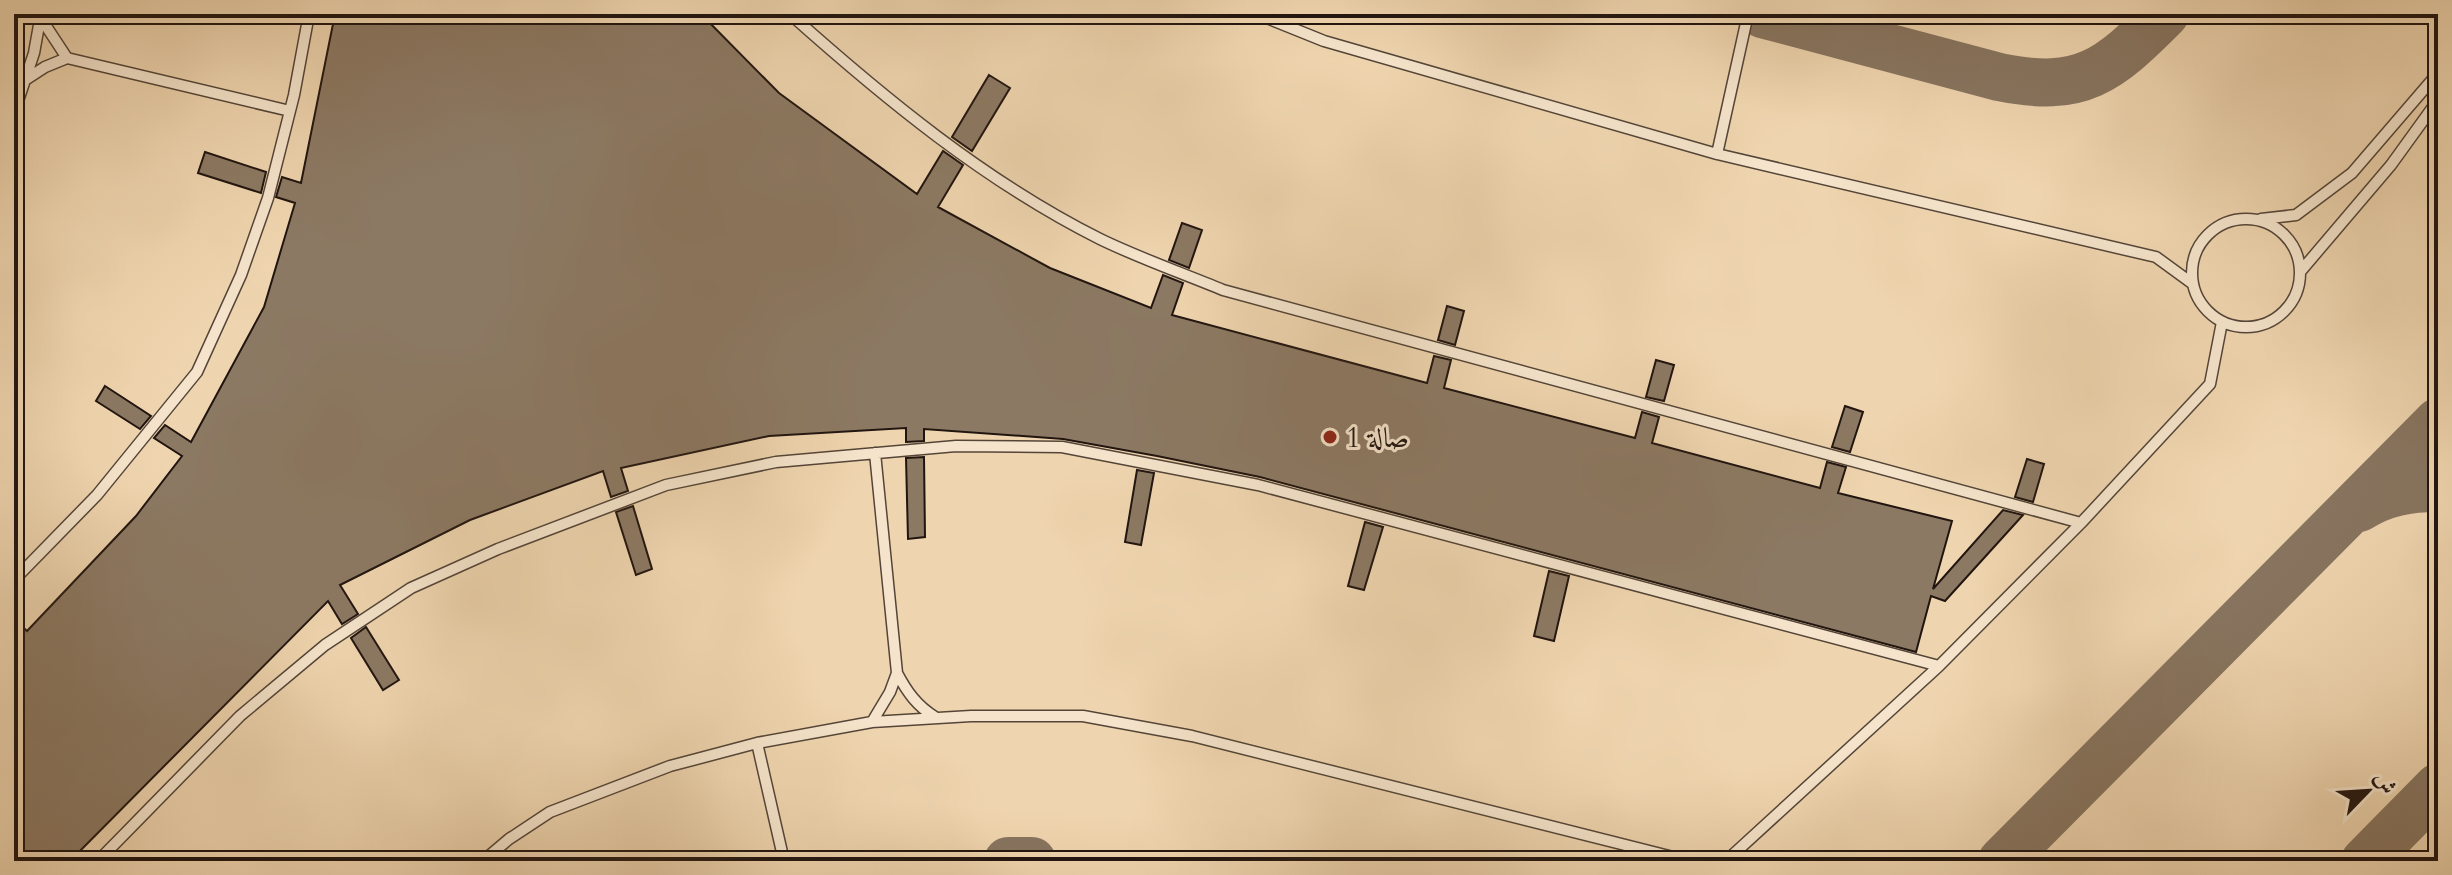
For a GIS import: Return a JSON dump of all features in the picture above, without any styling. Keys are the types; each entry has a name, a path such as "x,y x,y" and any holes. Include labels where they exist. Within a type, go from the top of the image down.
{"lane":[{"path":"41,14 67,58"},
{"path":"14,113 34,53 41,14"},
{"path":"14,580 97,495 197,372 241,275 268,198 290,111 309,14"},
{"path":"790,14 854,71 993,177 1100,239 1223,290 2081,523"},
{"path":"1257,14 1324,41 1717,154 2156,257 2193,284"},
{"path":"1717,154 1748,14"},
{"path":"25,80 67,58 290,111"},
{"path":"2257,219 2274,226 2288,238 2297,254 2300,272 2298,290 2289,307 2275,319 2258,326 2240,327 2222,322 2209,312 2193,284 2192,268 2196,250 2207,235 2230,221 2296,215 2352,173 2438,73"},
{"path":"2300,272 2391,165 2438,100"},
{"path":"1726,861 1939,666 2081,523 2210,384 2222,322"},
{"path":"98,861 240,716 325,645 411,588 498,549 666,485 776,462 956,446 1062,447 1258,485 1939,666"},
{"path":"875,453 897,673 922,709 937,718"},
{"path":"872,722 897,673"},
{"path":"483,861 509,839 550,812 670,766 757,743 872,722 1083,716 1192,736 1689,861"},
{"path":"757,743 784,861"}],"building":[{"name":"صالة 1","path":"335,14 701,14 779,93 917,194 943,151 963,165 938,207 1050,268 1151,308 1163,275 1183,283 1172,315 1427,383 1434,356 1451,360 1444,388 1635,438 1642,412 1659,417 1652,443 1820,488 1827,462 1846,467 1838,493 1952,521 1933,589 2003,510 2023,515 1945,601 1931,596 1916,652 1260,477 1157,456 1063,439 924,429 924,441 906,442 906,428 769,436 621,468 628,491 611,497 603,471 470,520 340,585 358,614 342,624 328,601 70,861 14,861 14,619 27,631 136,516 182,456 154,438 165,425 191,442 264,307 295,203 276,197 282,177 301,183"},
{"path":"989,75 1010,88 972,151 952,137"},
{"path":"205,152 266,172 261,193 198,173"},
{"path":"1182,223 1202,230 1189,268 1169,260"},
{"path":"1447,306 1464,311 1455,345 1438,340"},
{"path":"1656,360 1674,365 1664,401 1646,397"},
{"path":"105,386 151,416 140,429 96,401"},
{"path":"1845,406 1863,412 1850,452 1832,447"},
{"path":"924,457 925,537 908,539 906,458"},
{"path":"2027,459 2044,464 2033,502 2015,497"},
{"path":"1137,470 1154,473 1141,545 1125,542"},
{"path":"633,506 652,569 636,575 616,512"},
{"path":"1365,522 1383,527 1364,590 1348,586"},
{"path":"1549,571 1569,576 1554,641 1534,636"},
{"path":"366,627 399,680 383,690 351,638"}],"taxiway":[{"path":"1762,14 2028,82 2073,80 2092,73 2127,50 2165,14"},
{"path":"2002,861 2438,422"},
{"path":"2359,508 2397,492 2438,488"},
{"path":"2365,861 2438,787"},
{"path":"1008,861 1032,861"}],"place":[{"name":"صالة 1","path":"1330,437"}]}
